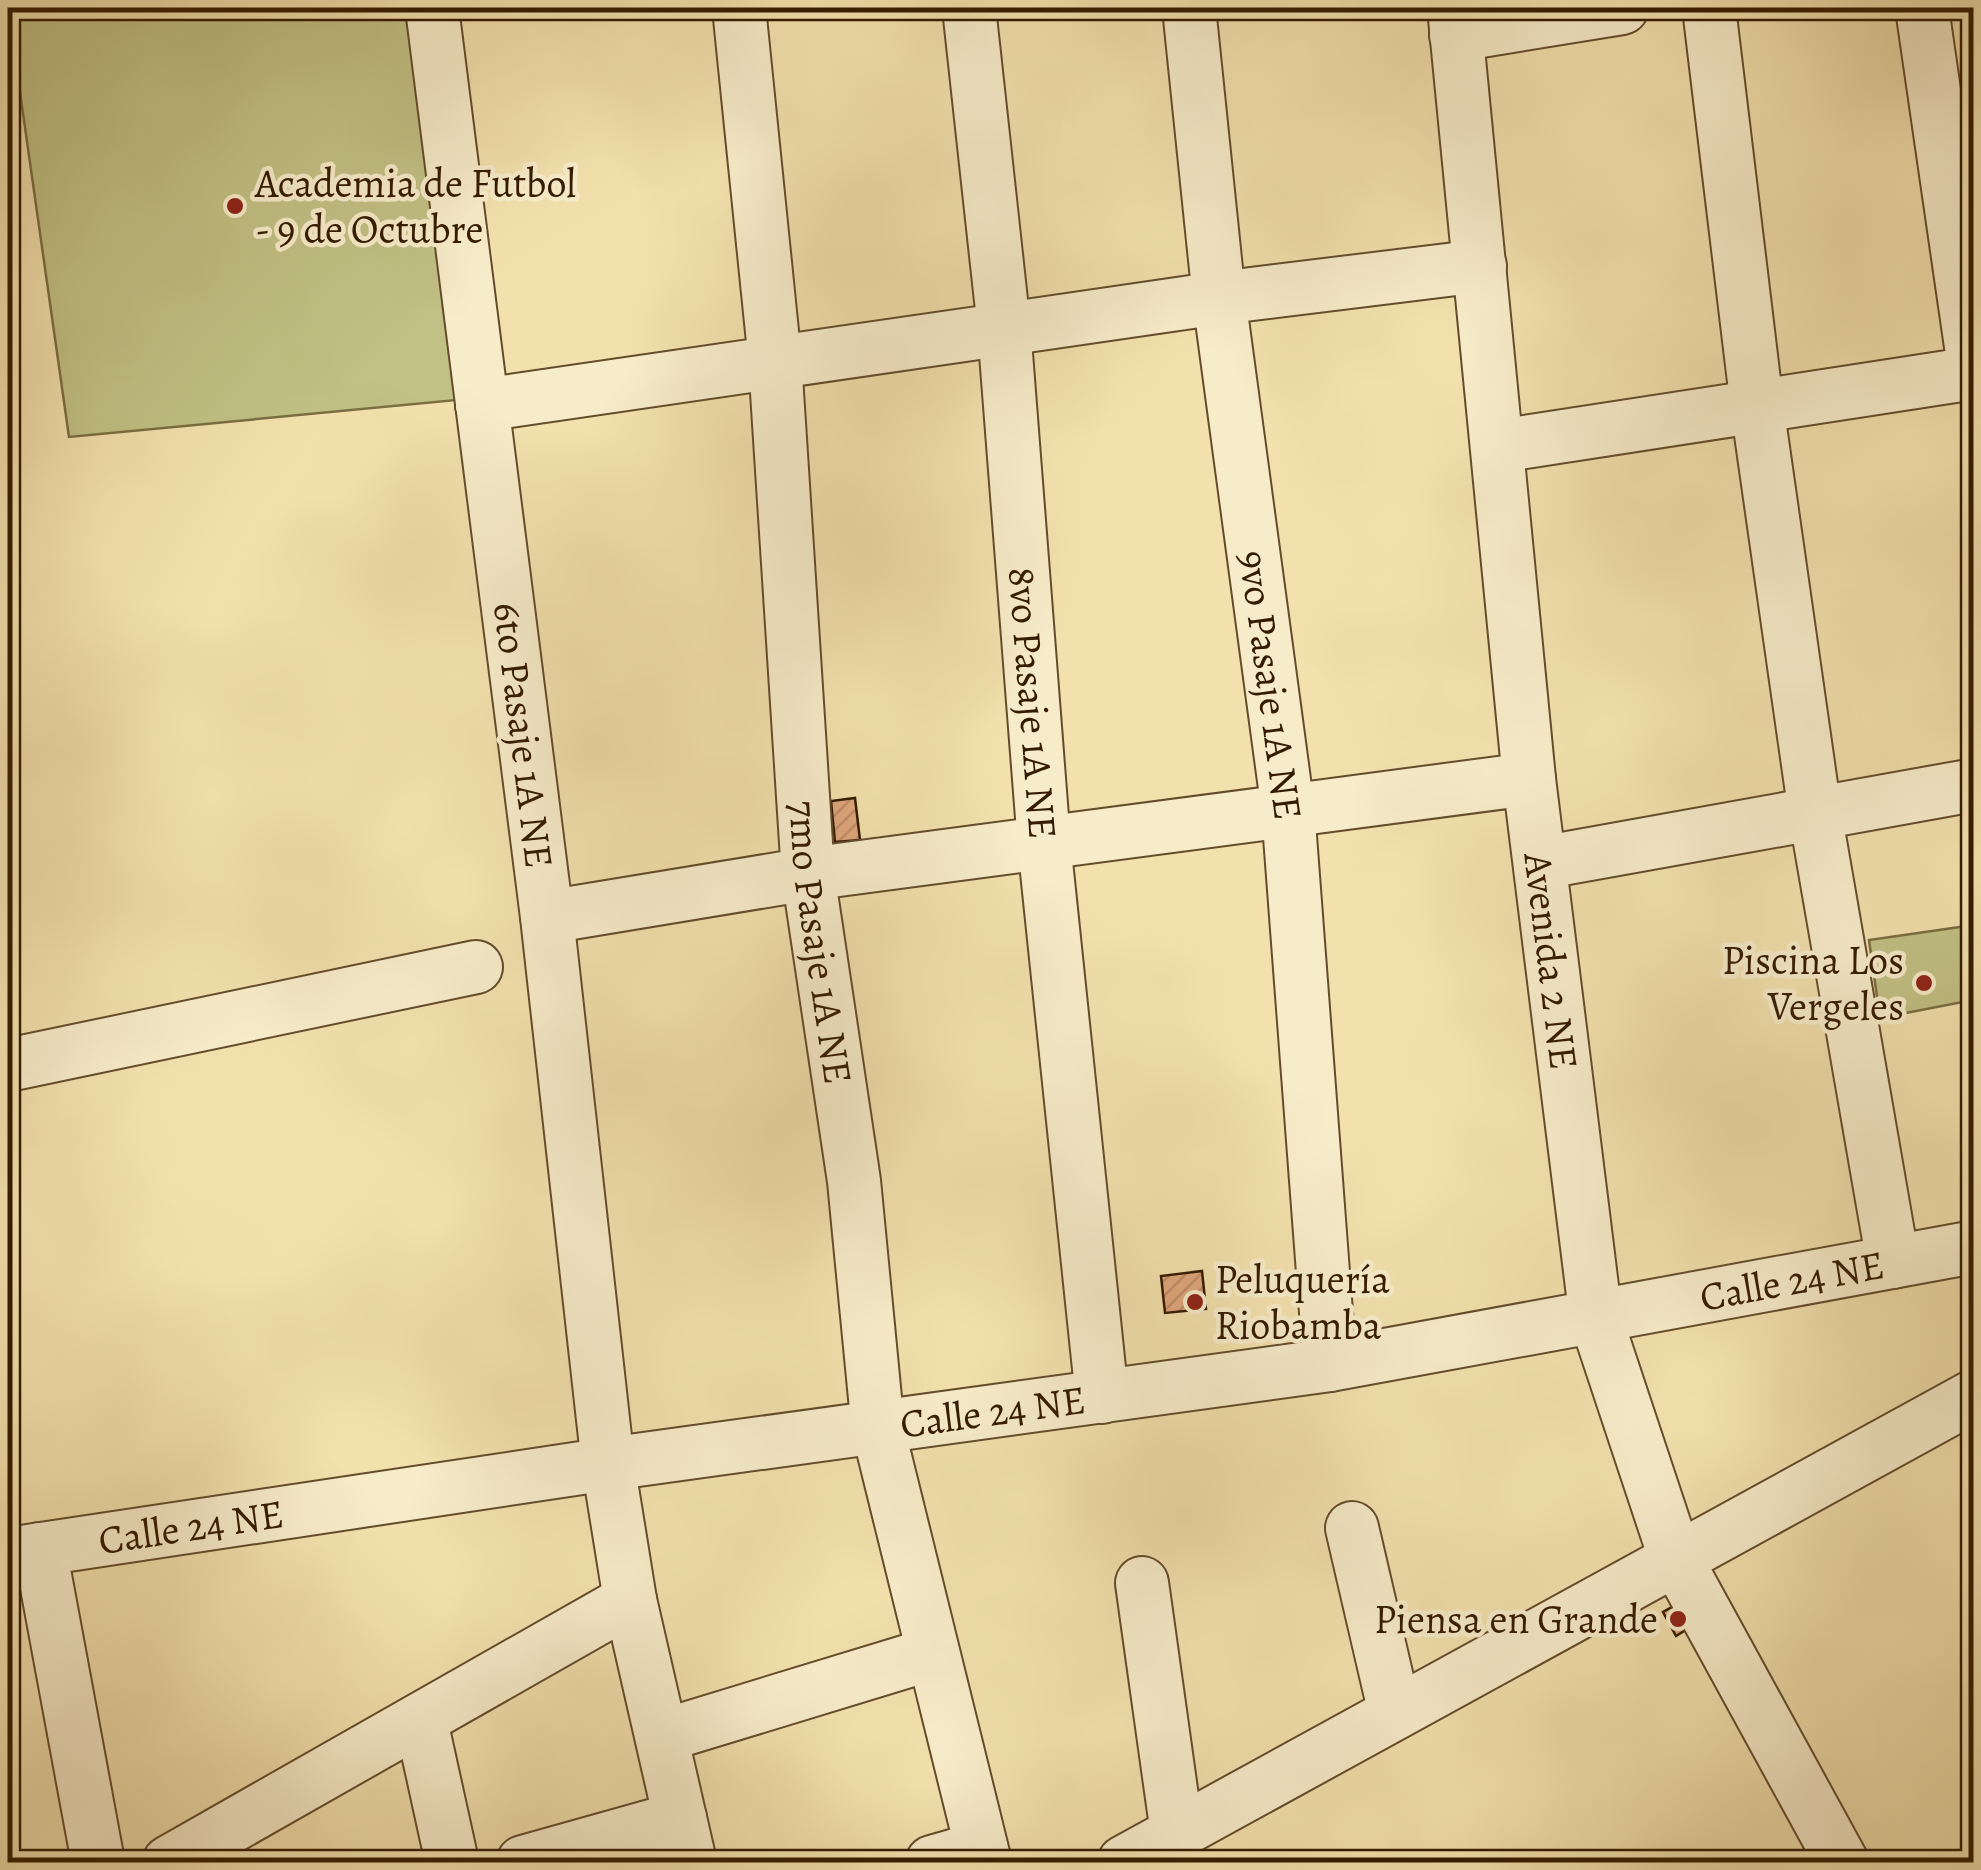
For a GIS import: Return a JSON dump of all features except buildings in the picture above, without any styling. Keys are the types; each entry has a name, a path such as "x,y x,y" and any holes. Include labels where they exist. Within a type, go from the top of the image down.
{"street":[{"name":"6to Pasaje 1A NE","path":"432,8 547,917 608,1464 630,1600 685,1840"},
{"name":"7mo Pasaje 1A NE","path":"739,8 774,360 808,874 854,1181 878,1428 931,1654 966,1858"},
{"name":"8vo Pasaje 1A NE","path":"969,8 1004,328 1044,843 1102,1397"},
{"name":"9vo Pasaje 1A NE","path":"1188,8 1218,298 1288,810 1330,1364"},
{"path":"1455,21 1622,8"},
{"path":"1709,8 1757,406 1815,813 1893,1262"},
{"path":"1499,446 1974,370 1922,8"},
{"name":"Avenida 2 NE","path":"1455,21 1529,779 1596,1319 1675,1557 1842,1862"},
{"path":"482,404 1218,298 1480,266"},
{"path":"547,917 808,874 1529,779"},
{"path":"1540,863 1974,785"},
{"path":"8,1066 476,966"},
{"name":"Calle 24 NE","path":"24,1551 608,1464 1330,1364 1596,1319 1974,1247"},
{"path":"1124,1862 1974,1396"},
{"path":"1352,1528 1395,1713"},
{"path":"24,1551 98,1862"},
{"path":"1142,1583 1177,1833"},
{"path":"169,1862 630,1600"},
{"path":"662,1736 931,1654"},
{"path":"421,1721 452,1862"},
{"path":"523,1862 685,1840"}],"green space":[{"name":"Academia de Futbol - 9 de Octubre","path":"8,8 412,8 457,400 69,437"},
{"name":"Piscina Los Vergeles","path":"1967,926 1973,1000 1880,1018 1869,940"}],"place":[{"name":"Academia de Futbol - 9 de Octubre","path":"235,206"},
{"name":"Piscina Los Vergeles","path":"1924,983"},
{"name":"Peluquería Riobamba","path":"1195,1302"},
{"name":"Piensa en Grande","path":"1678,1619"}]}
